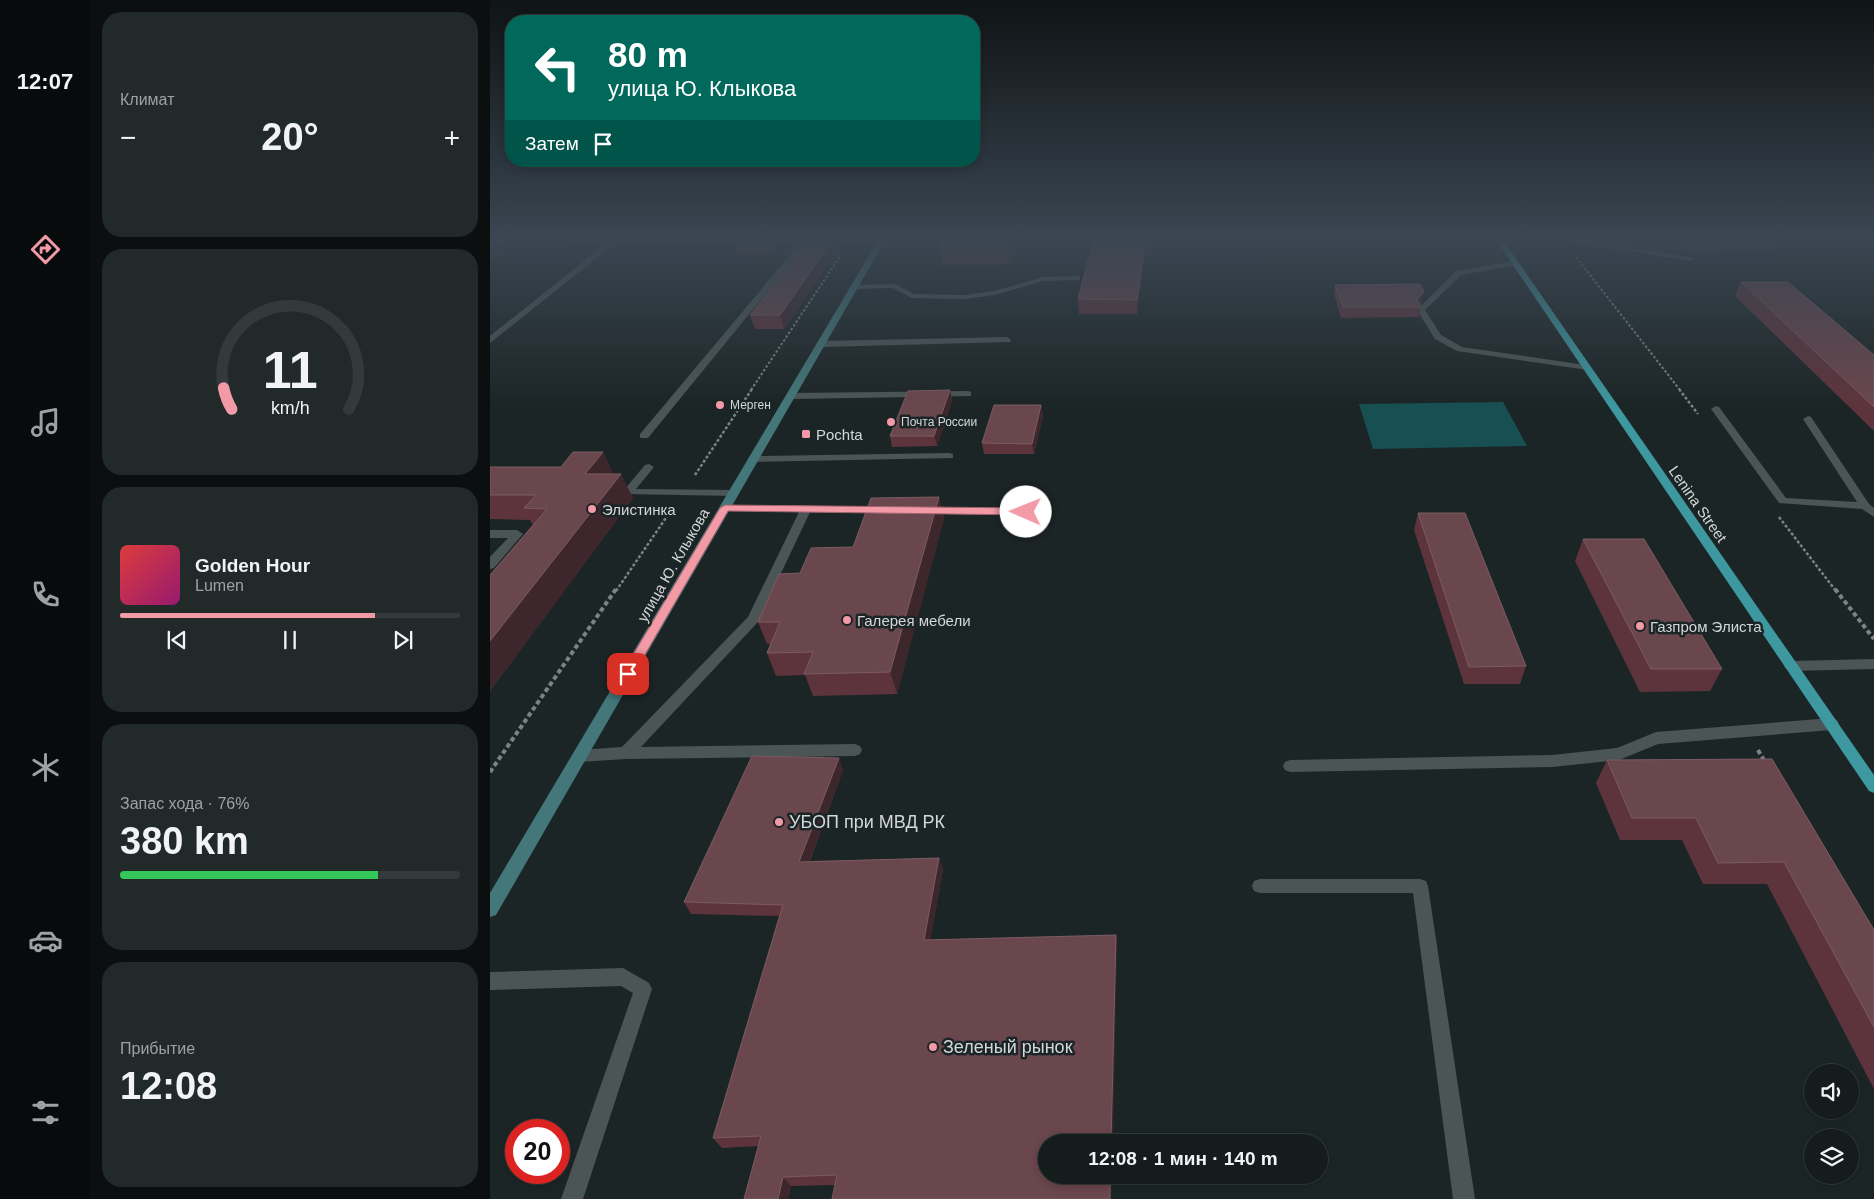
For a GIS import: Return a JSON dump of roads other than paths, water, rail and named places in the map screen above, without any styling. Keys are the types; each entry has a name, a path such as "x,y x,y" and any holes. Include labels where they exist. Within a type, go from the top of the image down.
{"main road":[{"name":"улица Ю. Клыкова","path":"492,903 852,293"},
{"name":"Lenina Street","path":"1534,293 1874,787"}],"street":[{"path":"490,340 549,293"},
{"path":"644,436 763,293"},
{"path":"907,293 912,296 966,297 995,293"},
{"path":"1439,293 1421,310 1438,337 1460,349 1585,368"},
{"path":"822,344 1007,340"},
{"path":"791,396 968,394"},
{"path":"1716,409 1783,501 1865,506"},
{"path":"1808,419 1865,506 1874,514"},
{"path":"754,459 949,456"},
{"path":"649,466 628,492 734,493"},
{"path":"725,508 896,510"},
{"path":"626,754 753,619 806,510"},
{"path":"916,511 1046,512"},
{"path":"490,534 517,534 490,565"},
{"path":"1791,666 1874,664"},
{"path":"1290,766 1552,761 1619,754 1656,738 1832,724"},
{"path":"579,756 854,750"},
{"path":"1260,886 1420,886 1464,1199"},
{"path":"490,981 624,977 643,989 572,1199"}],"place":[{"name":"Мерген","path":"720,405"},
{"name":"Почта России","path":"891,422"},
{"name":"Pochta","path":"806,434"},
{"name":"Элистинка","path":"592,509"},
{"name":"Галерея мебели","path":"847,620"},
{"name":"Газпром Элиста","path":"1640,626"},
{"name":"УБОП при МВД РК","path":"779,822"},
{"name":"Зеленый рынок","path":"933,1047"}]}
